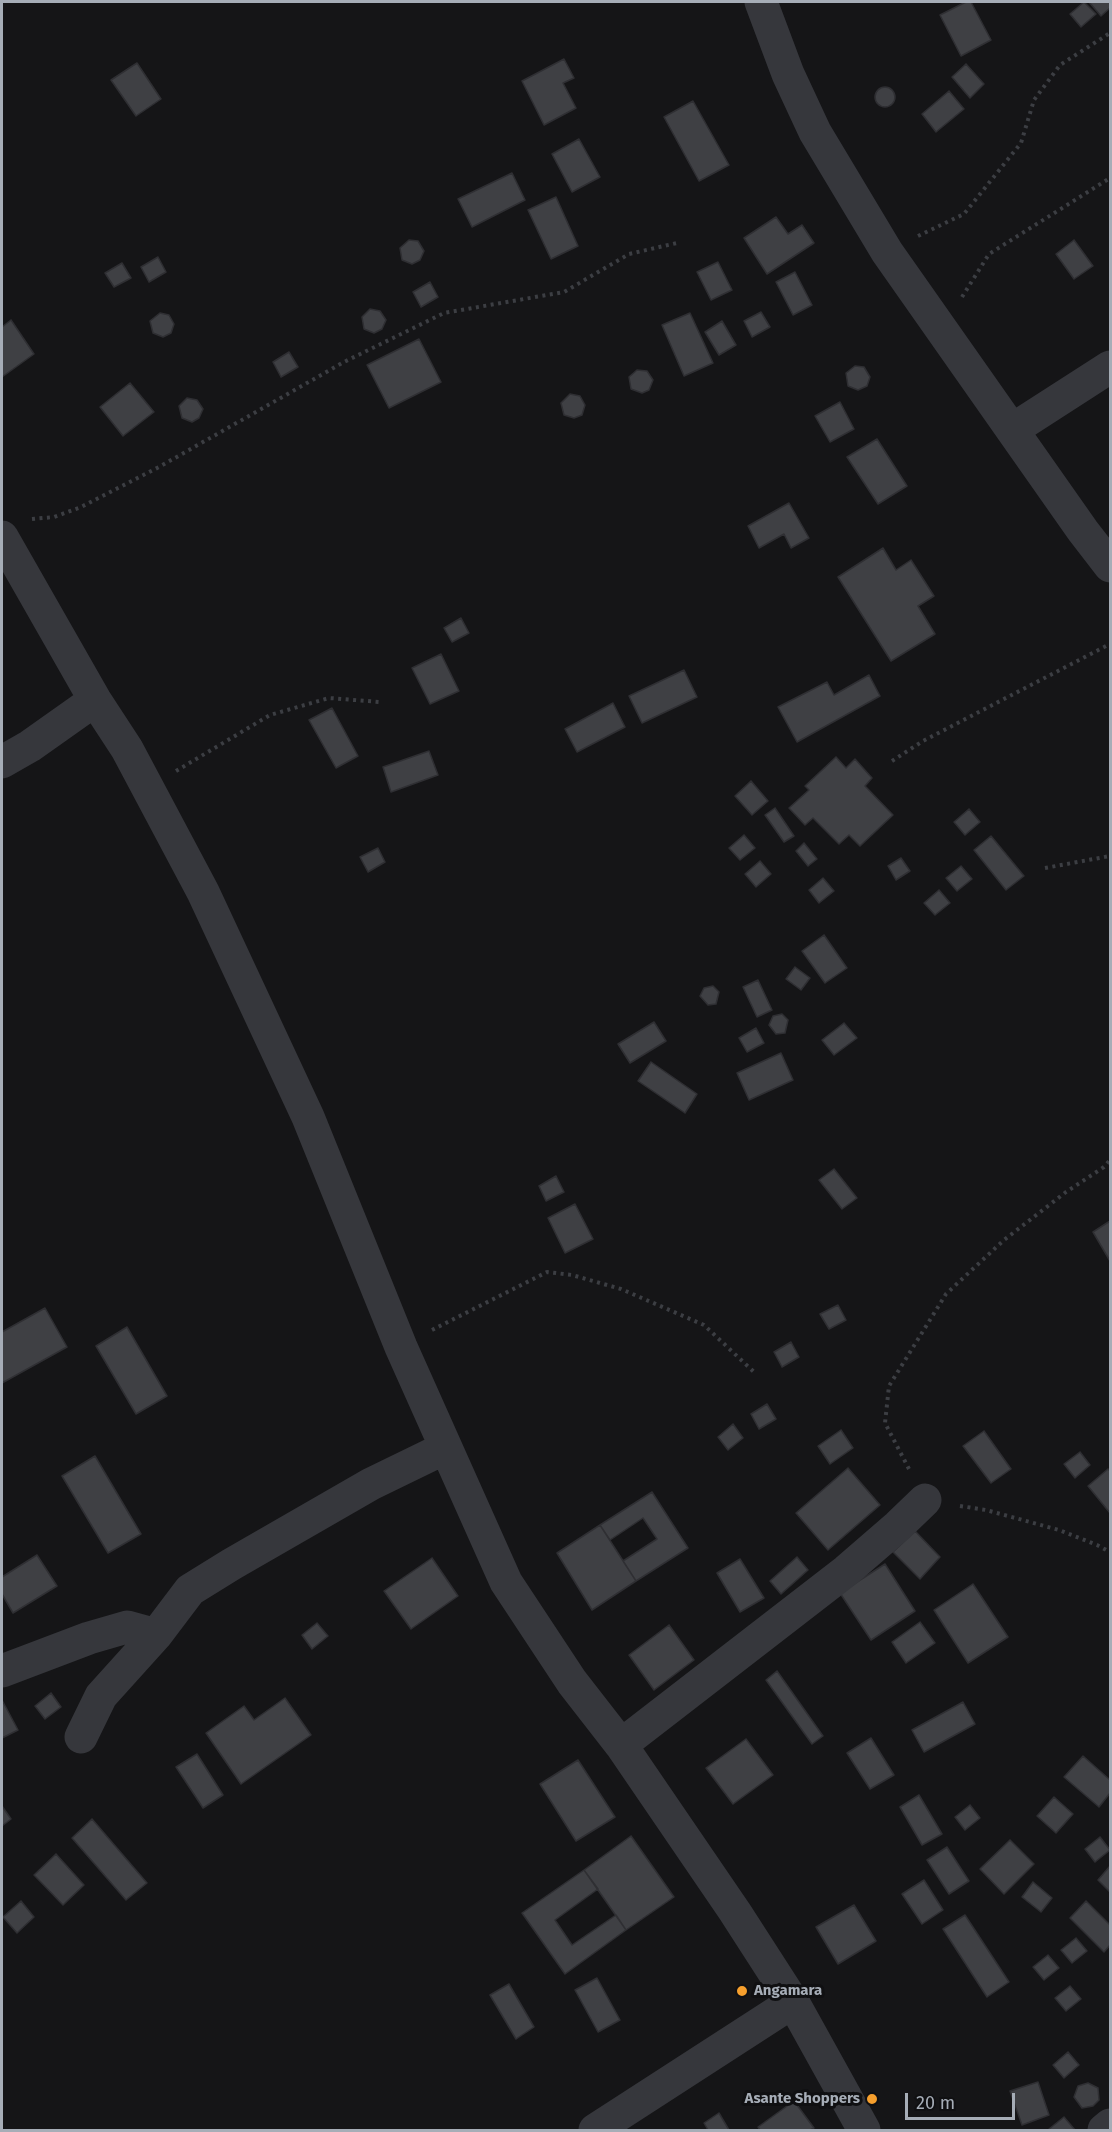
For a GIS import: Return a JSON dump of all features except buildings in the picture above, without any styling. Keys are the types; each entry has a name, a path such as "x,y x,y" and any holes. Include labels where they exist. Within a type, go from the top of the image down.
{"street":[{"path":"761,2 788,74 815,132 887,252 941,332 1110,566"},
{"path":"1012,430 1110,367"},
{"path":"12,528 95,700 127,749 203,892 308,1117 400,1347 506,1582 572,1682 621,1745 735,1912 793,2002 864,2130"},
{"path":"2,762 30,746 95,700"},
{"path":"81,1737 101,1696 156,1635 190,1590 371,1484 445,1448"},
{"path":"621,1745 846,1571 925,1500"},
{"path":"2,1671 89,1638 126,1627 156,1635"},
{"path":"595,2130 793,2002"},
{"path":"1104,2130 1110,2125"}],"path":[{"path":"887,252 964,214 1021,143 1034,100 1060,65 1110,33"},
{"path":"941,332 989,254 1110,178"},
{"path":"12,528 81,507 159,467 344,362 444,313 564,292 629,254 677,243"},
{"path":"892,761 923,741 1110,644"},
{"path":"147,788 270,715 329,698 380,702"},
{"path":"1045,868 1110,856"},
{"path":"1110,1160 1104,1167 1066,1192 1004,1240 946,1294 889,1386 885,1423 925,1500 986,1510 1049,1527 1110,1552"},
{"path":"400,1347 547,1272 572,1275 621,1289 704,1325 755,1372"}],"place":[{"name":"Angamara","path":"742,1991"},
{"name":"Asante Shoppers","path":"872,2099"}]}
